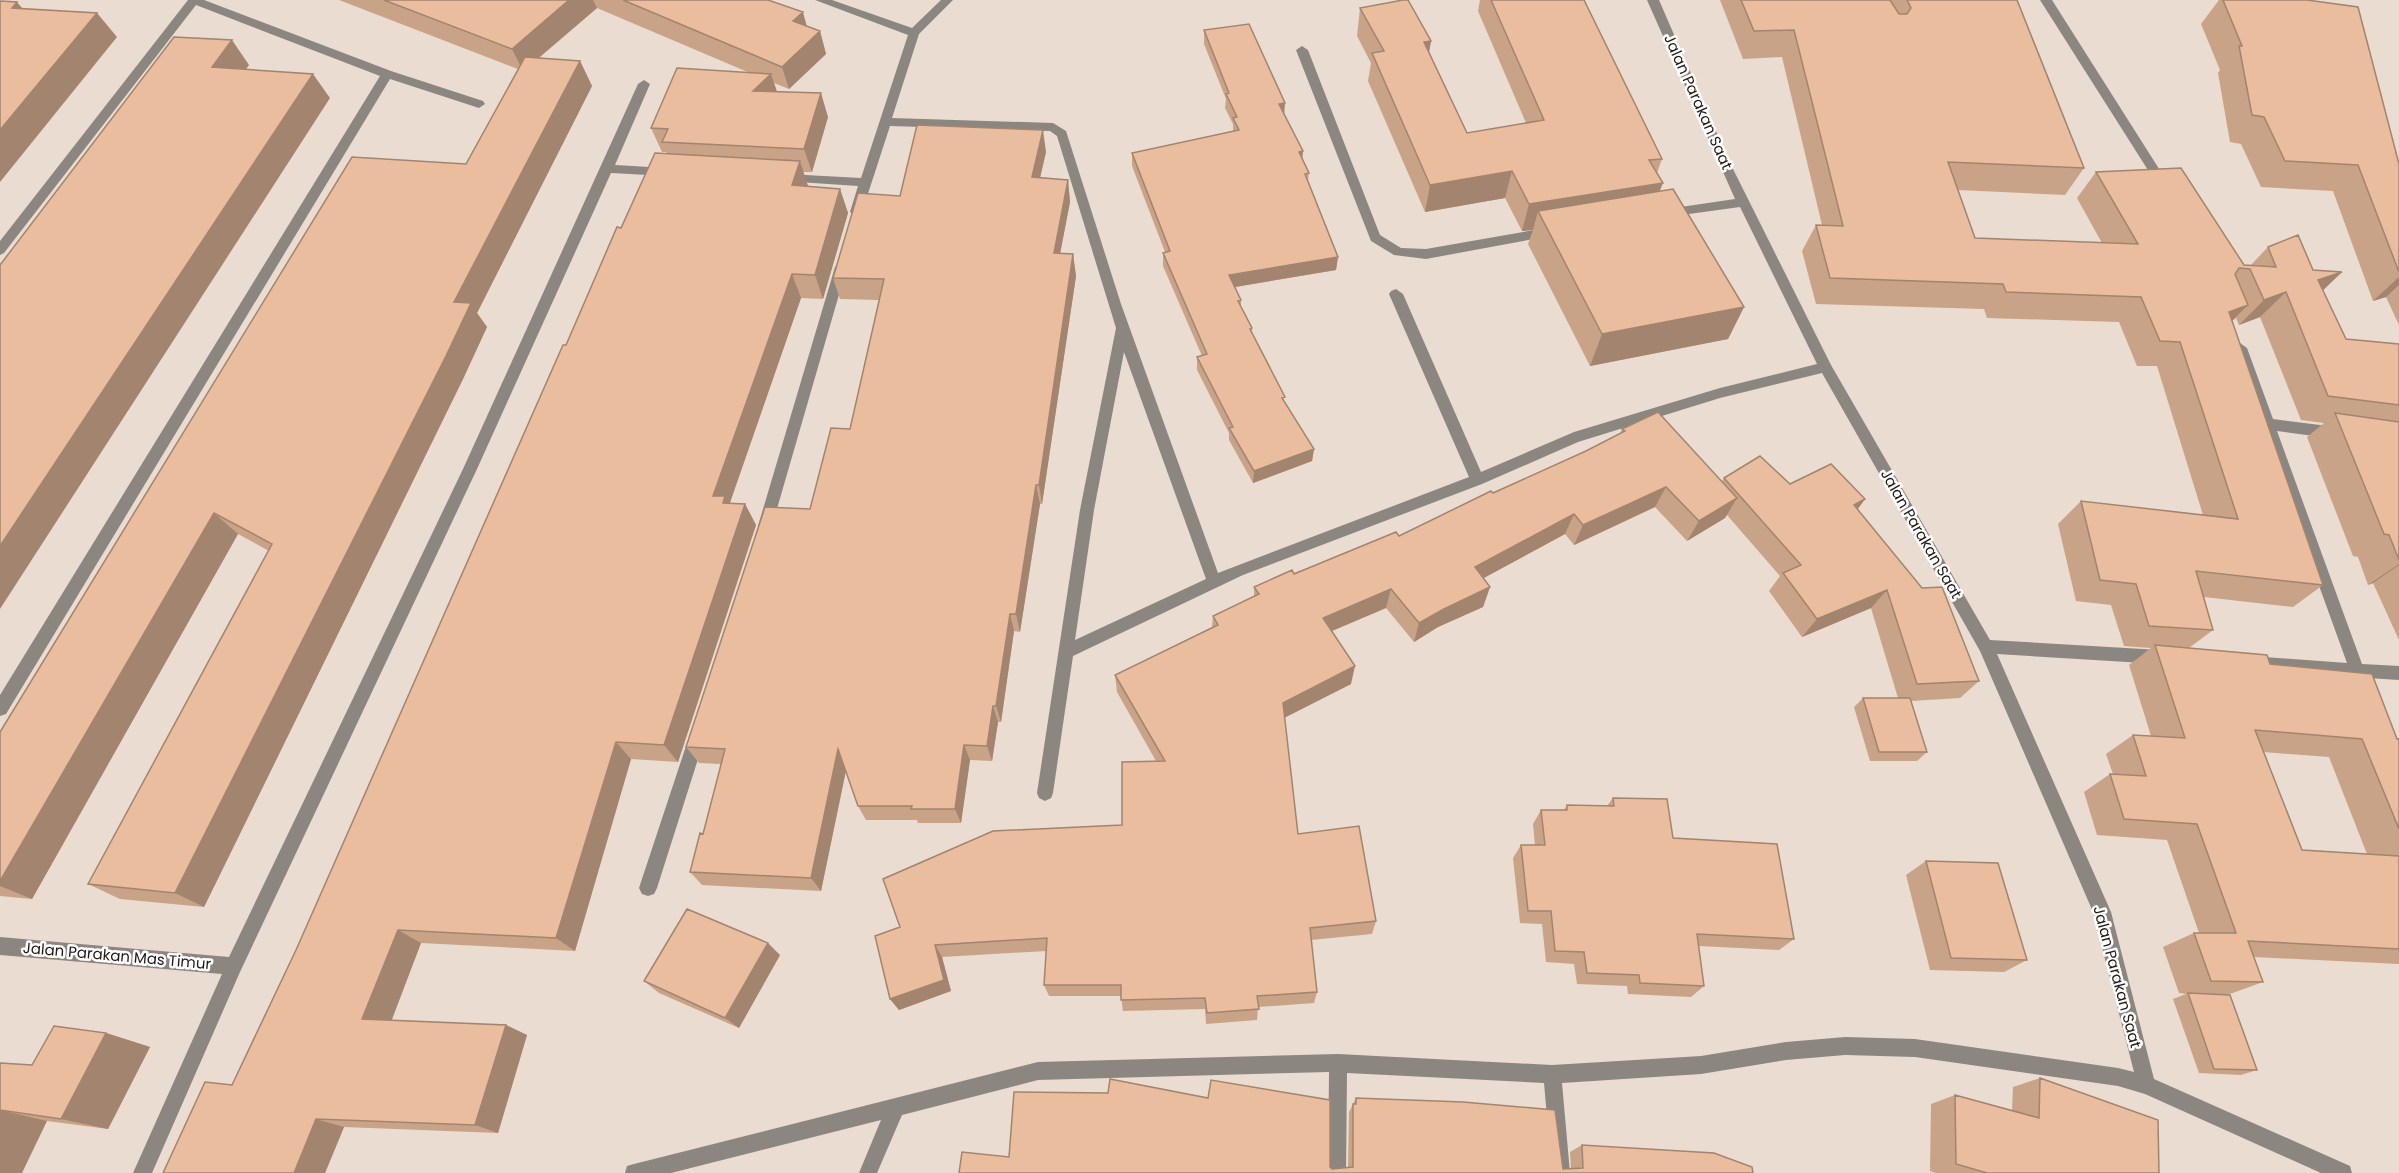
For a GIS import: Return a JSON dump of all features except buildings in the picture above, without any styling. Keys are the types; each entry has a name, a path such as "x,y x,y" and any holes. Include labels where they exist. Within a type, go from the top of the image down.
{"street":[{"path":"0,250 194,0 387,74 479,104"},
{"path":"821,0 914,33"},
{"path":"852,227 914,33 947,0"},
{"name":"Jalan Parakan Saat","path":"1653,0 1743,202 1825,367 1986,648 2102,912 2146,1085"},
{"path":"2046,0 2169,193"},
{"path":"1302,50 1375,238 1398,252 1426,254 1567,230"},
{"path":"0,709 387,74"},
{"path":"142,1173 234,966 470,469 608,169 644,84"},
{"path":"886,122 1053,127 1059,130 1122,330 1214,582"},
{"path":"608,169 678,173"},
{"path":"771,177 865,182"},
{"path":"1649,216 1743,202"},
{"path":"760,541 845,249"},
{"path":"1396,294 1477,480"},
{"path":"1045,793 1087,510 1122,330"},
{"path":"2234,332 2355,669 2373,709"},
{"path":"1065,652 1214,582 1477,480 1574,438 1720,393 1825,367"},
{"path":"2268,424 2355,435"},
{"path":"1986,648 2176,658"},
{"path":"2236,662 2399,673"},
{"path":"648,888 703,720"},
{"name":"Jalan Parakan Mas Timur","path":"0,946 234,966"},
{"path":"634,1173 1038,1071 1338,1063 1552,1074 1701,1065 1785,1051 1845,1046 1915,1048 2118,1077 2146,1085 2343,1173"},
{"path":"1337,1173 1338,1063"},
{"path":"1552,1074 1561,1173"},
{"path":"868,1173 895,1108"}]}
